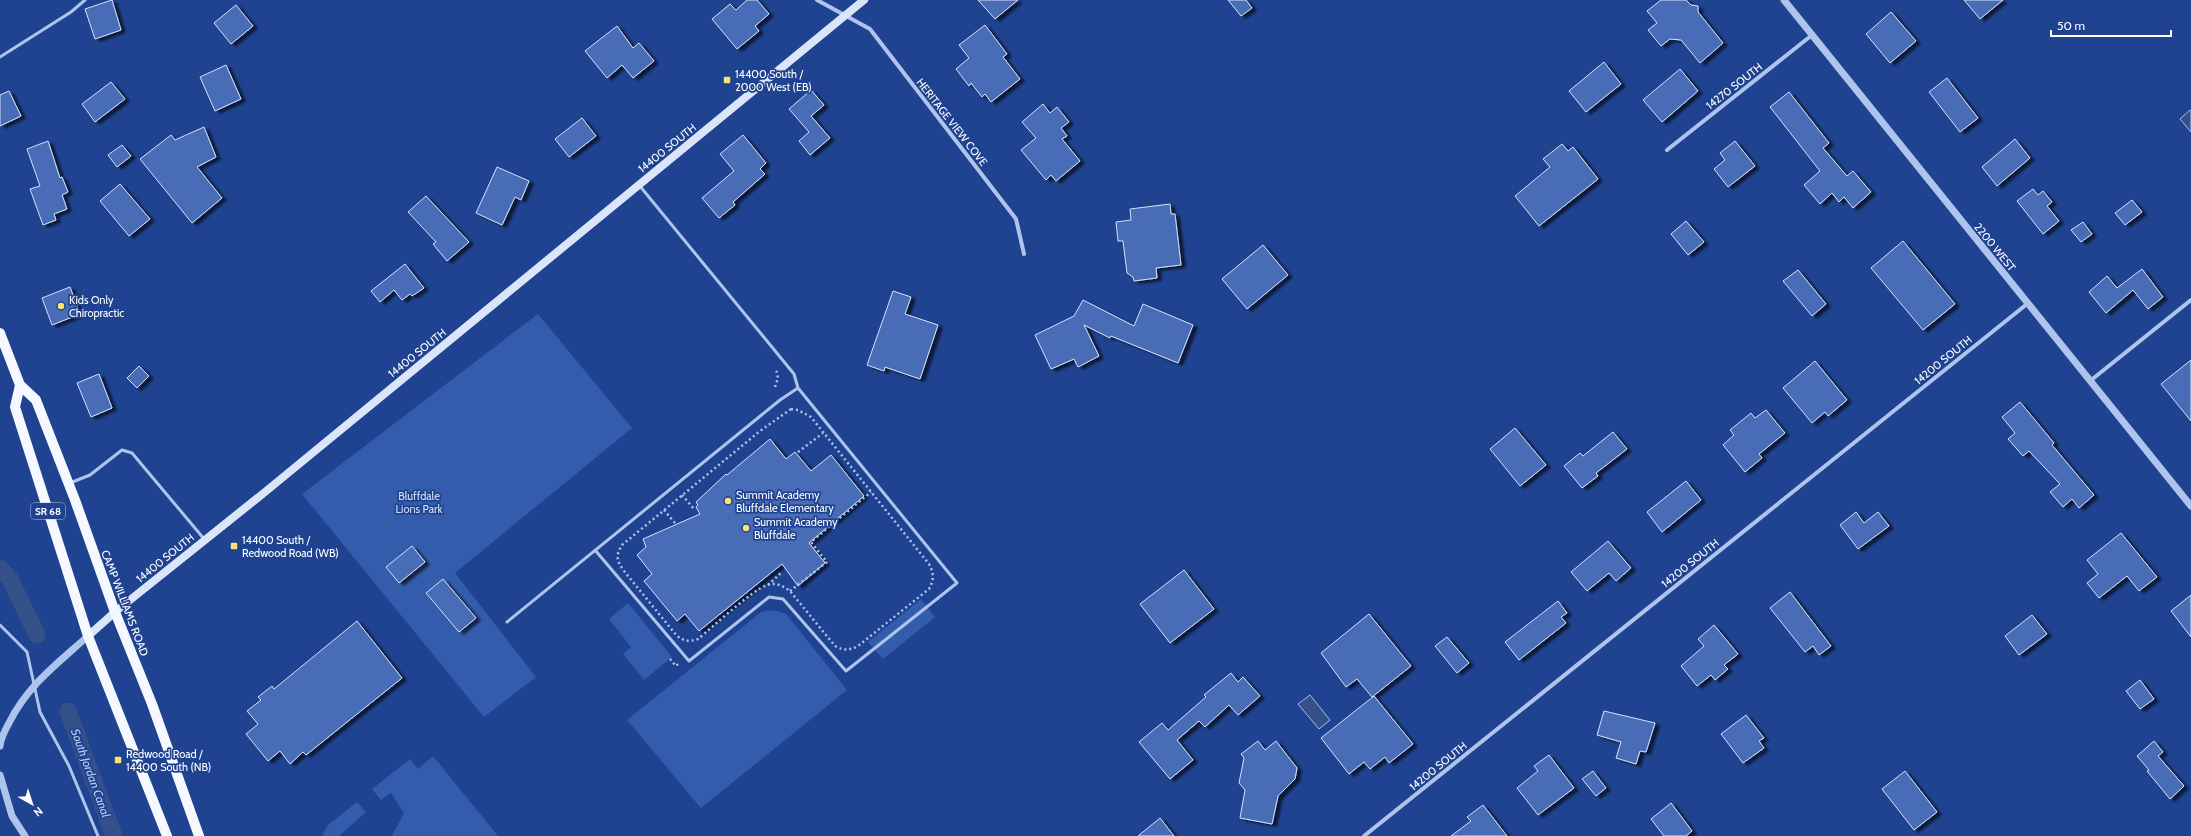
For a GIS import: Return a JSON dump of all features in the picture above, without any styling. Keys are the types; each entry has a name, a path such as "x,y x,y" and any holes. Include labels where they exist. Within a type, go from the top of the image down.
{"main road":[{"name":"14400 SOUTH","path":"88,636 115,612 640,185 864,0"},
{"name":"CAMP WILLIAMS ROAD","path":"0,333 20,385 36,400 115,612 152,704 199,836"},
{"name":"SR 68","path":"20,385 15,406 88,636 167,836"}],"street":[{"name":"HERITAGE VIEW COVE","path":"817,0 870,30 1016,219 1024,254"},
{"name":"2200 WEST","path":"1784,0 2191,506"},
{"name":"14270 SOUTH","path":"1667,150 1812,35"},
{"path":"2090,381 2191,300"},
{"name":"14200 SOUTH","path":"1364,836 2027,304"},
{"name":"14400 SOUTH","path":"0,741 19,703 34,685 88,636"},
{"path":"0,775 12,816 24,836"}],"lane":[{"path":"0,56 71,12 85,0"},
{"path":"595,550 689,661 769,597 783,599 846,671 957,583 798,388 794,374 640,185"},
{"path":"507,622 780,400 798,388"},
{"path":"68,484 90,475 122,450 132,453 205,540"},
{"path":"0,625 27,652 40,712 69,766 98,836"}],"path":[{"path":"767,585 783,586 790,591 835,646 841,649 850,650 858,646 929,589 933,578 929,564 823,432 805,413 790,409 682,495 622,545 617,552 617,561 667,624 683,640 690,642 698,639 782,572"},
{"path":"798,452 823,432"},
{"path":"790,591 827,562 810,542 871,492"},
{"path":"682,495 695,510"},
{"path":"664,510 675,523"}],"green space":[{"name":"Bluffdale Lions Park","path":"538,314 632,428 455,573 536,677 484,717 302,494"},
{"path":"921,599 935,617 883,659 868,642"},
{"path":"628,603 672,657 644,680 623,654 631,647 609,619"},
{"path":"768,610 786,614 847,690 701,808 627,720 761,612"},
{"path":"433,756 498,836 392,836 404,813 391,793 381,800 372,789 410,759 418,769"},
{"path":"357,802 366,812 339,836 322,836 328,825"}],"shaded area":[{"path":"2190,110 2191,111 2191,132 2180,119"},
{"path":"1310,695 1330,720 1319,729 1298,704"}],"building":[{"path":"112,0 121,30 95,39 85,9"},
{"path":"747,0 757,0 769,14 755,26 759,31 737,49 712,19 730,4 736,10"},
{"path":"978,0 1018,0 995,19"},
{"path":"1228,0 1246,0 1252,8 1241,16"},
{"path":"1661,0 1686,0 1691,5 1698,6 1698,12 1723,43 1700,63 1681,40 1670,39 1661,46 1648,30 1657,23 1647,11"},
{"path":"1964,0 2003,0 1980,19"},
{"path":"236,5 253,26 231,44 214,23"},
{"path":"1891,12 1916,41 1890,63 1866,34"},
{"path":"985,25 1007,54 1003,57 1020,79 991,102 985,94 982,97 971,83 969,86 956,69 969,58 959,45"},
{"path":"617,26 633,48 639,43 654,61 633,78 622,65 607,78 585,51"},
{"path":"1604,62 1621,84 1586,112 1569,91"},
{"path":"226,65 241,99 215,111 200,77"},
{"path":"1680,69 1698,91 1662,122 1643,100"},
{"path":"1947,78 1978,118 1960,132 1929,92"},
{"path":"111,82 125,99 95,122 82,104"},
{"path":"811,90 824,105 811,116 830,138 810,155 799,141 809,132 789,109"},
{"path":"9,91 21,116 0,126 0,95"},
{"path":"1789,92 1829,143 1823,148 1847,176 1853,171 1871,192 1853,208 1844,197 1839,202 1832,193 1820,204 1804,185 1820,171 1770,107"},
{"path":"1043,104 1050,113 1057,107 1069,122 1061,128 1067,136 1062,139 1080,161 1056,181 1051,175 1046,180 1021,150 1036,138 1022,122"},
{"path":"582,118 596,136 569,157 555,139"},
{"path":"204,127 216,157 197,167 222,198 192,223 140,159 171,135 175,140"},
{"path":"743,135 766,163 760,169 765,174 733,202 735,205 719,218 702,198 734,171 720,154"},
{"path":"2015,139 2030,158 1997,186 1982,167"},
{"path":"48,141 60,178 62,177 68,192 62,195 67,209 54,214 56,220 43,225 30,189 40,186 27,149"},
{"path":"1735,141 1755,166 1728,187 1714,169 1725,160 1720,153"},
{"path":"1562,144 1568,151 1573,147 1598,179 1539,226 1515,196 1550,167 1543,159"},
{"path":"122,145 131,156 117,167 108,155"},
{"path":"497,167 529,181 521,200 515,197 502,225 476,213"},
{"path":"120,184 150,219 129,236 100,201"},
{"path":"2033,189 2038,195 2043,191 2052,202 2047,206 2059,221 2043,234 2017,201"},
{"path":"426,196 469,242 447,261 433,244 436,242 408,212"},
{"path":"2132,200 2142,212 2125,225 2115,213"},
{"path":"1170,204 1171,214 1175,214 1181,265 1156,268 1157,278 1134,281 1133,277 1127,273 1123,241 1118,241 1116,222 1131,220 1130,209"},
{"path":"1686,221 1704,242 1688,255 1671,234"},
{"path":"2083,222 2092,234 2081,242 2071,230"},
{"path":"1903,241 1955,304 1923,330 1871,268"},
{"path":"1263,245 1288,275 1247,309 1222,279"},
{"path":"405,264 424,288 412,296 410,294 402,300 394,290 380,302 371,291"},
{"path":"2142,269 2163,297 2148,309 2133,290 2106,313 2089,292 2107,276 2117,288"},
{"path":"1798,270 1826,304 1812,316 1783,281"},
{"name":"Kids Only Chiropractic","path":"70,287 80,314 52,325 42,298"},
{"path":"893,291 911,297 905,314 938,325 920,379 885,367 884,371 867,365"},
{"path":"1083,300 1134,326 1143,304 1193,325 1178,363 1111,336 1110,338 1084,325 1099,356 1078,367 1074,359 1051,369 1035,335 1074,316"},
{"path":"2191,360 2191,421 2161,384"},
{"path":"1815,361 1847,400 1828,416 1825,412 1812,423 1783,388"},
{"path":"139,366 149,376 137,388 127,378"},
{"path":"99,374 112,408 91,417 77,383"},
{"path":"2020,402 2054,443 2052,445 2094,495 2079,508 2072,499 2063,507 2050,492 2060,484 2029,451 2023,456 2008,439 2015,433 2002,417"},
{"path":"1766,410 1785,433 1759,454 1762,458 1745,472 1723,445 1734,435 1730,430 1751,413 1755,418"},
{"path":"1515,428 1546,465 1520,486 1490,449"},
{"path":"1613,432 1627,449 1596,473 1598,476 1582,488 1564,466 1580,453 1583,456"},
{"name":"Summit Academy Bluffdale","path":"770,439 786,459 795,452 811,471 831,455 864,496 809,543 825,563 798,586 782,564 699,631 685,614 677,621 644,581 652,574 637,555 646,547 643,539 700,514 696,507 698,505 696,502 726,474 727,475"},
{"path":"1686,481 1701,500 1662,532 1647,512"},
{"path":"1856,512 1864,523 1878,512 1889,526 1858,549 1840,525"},
{"path":"2121,533 2157,577 2139,591 2127,576 2099,598 2087,583 2098,574 2087,560"},
{"path":"1608,541 1631,568 1616,581 1609,573 1587,591 1571,572"},
{"path":"412,546 425,562 399,583 386,567"},
{"path":"1184,570 1214,609 1170,643 1140,604"},
{"path":"443,579 476,618 459,632 426,593"},
{"path":"1790,592 1831,646 1819,655 1813,646 1805,652 1770,608"},
{"path":"2191,595 2191,637 2171,611"},
{"path":"1558,601 1567,613 1561,617 1566,623 1519,660 1505,642"},
{"path":"1369,614 1411,666 1372,697 1357,679 1346,687 1321,653"},
{"path":"2032,615 2047,634 2019,655 2005,636"},
{"path":"357,621 402,678 306,755 303,752 290,764 280,751 268,761 246,734 258,724 247,711 261,700 258,697 272,686 274,689"},
{"path":"1714,625 1738,654 1724,665 1728,669 1715,680 1711,675 1697,686 1681,666 1704,646 1698,639"},
{"path":"1447,637 1469,663 1457,673 1435,646"},
{"path":"1231,673 1238,682 1243,677 1260,696 1238,715 1229,705 1205,727 1199,721 1177,740 1193,760 1170,779 1139,742 1162,723 1168,730 1206,697 1204,695"},
{"path":"2140,680 2154,699 2140,709 2126,691"},
{"path":"1374,696 1413,744 1389,763 1385,757 1370,769 1364,762 1349,774 1321,738"},
{"path":"1604,711 1655,723 1646,752 1640,751 1636,764 1616,758 1621,742 1597,735"},
{"path":"1746,715 1764,738 1759,741 1764,748 1743,763 1721,734"},
{"path":"1258,741 1265,750 1276,741 1297,768 1295,779 1278,796 1272,824 1240,818 1245,790 1239,783 1244,758 1241,754"},
{"path":"2154,741 2163,752 2158,756 2184,786 2170,799 2137,756"},
{"path":"1549,755 1574,788 1538,815 1517,788 1538,771 1534,766"},
{"path":"1593,771 1606,788 1596,796 1582,779"},
{"path":"1905,771 1937,812 1914,830 1882,789"},
{"path":"1671,803 1692,831 1686,836 1664,836 1651,819"},
{"path":"1483,805 1507,836 1451,836 1471,821 1467,817"},
{"path":"1160,818 1174,836 1138,836"}],"waterway":[{"name":"South Jordan Canal","path":"0,568 10,579 37,635"},
{"name":"South Jordan Canal","path":"68,711 114,836"}],"place":[{"name":"14400 South / 2000 West (EB)","path":"727,80"},
{"name":"Kids Only Chiropractic","path":"61,306"},
{"name":"Summit Academy Bluffdale Elementary","path":"728,501"},
{"name":"Summit Academy Bluffdale","path":"746,528"},
{"name":"14400 South / Redwood Road (WB)","path":"234,546"},
{"name":"Redwood Road / 14400 South (NB)","path":"118,760"}]}
